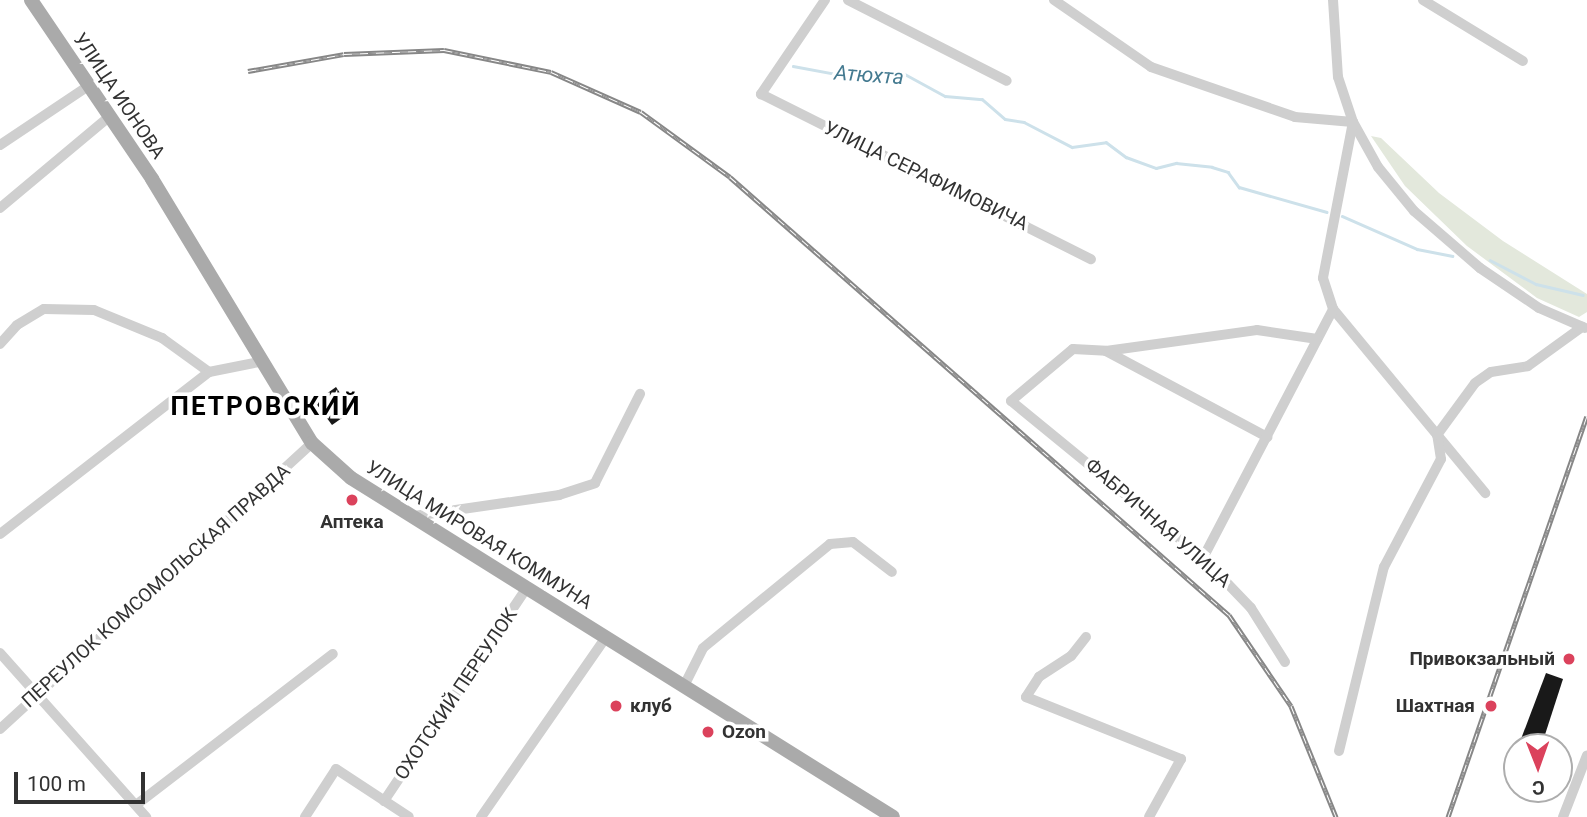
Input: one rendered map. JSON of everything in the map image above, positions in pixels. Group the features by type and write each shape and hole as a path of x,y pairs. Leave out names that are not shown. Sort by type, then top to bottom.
{"main road":[{"name":"УЛИЦА ИОНОВА","path":"31,0 152,179"},
{"name":"УЛИЦА МИРОВАЯ КОММУНА","path":"152,179 259,362 312,443 351,478 893,817"}],"street":[{"name":"УЛИЦА СЕРАФИМОВИЧА","path":"825,0 761,94 1091,259"},
{"path":"848,0 1007,81"},
{"path":"1054,0 1151,67 1295,117 1353,122"},
{"path":"1333,0 1338,77 1353,122 1378,167 1415,212 1508,288 1584,328 1528,366 1490,372 1475,383 1437,435 1441,459 1384,567 1339,751"},
{"path":"1423,0 1523,61"},
{"path":"0,145 88,86"},
{"path":"0,208 109,117"},
{"path":"1353,122 1324,278 1333,309 1485,493"},
{"path":"0,344 17,325 44,309 94,310 162,338 209,372"},
{"path":"1203,558 1333,309"},
{"path":"1106,351 1257,330 1317,340"},
{"name":"ФАБРИЧНАЯ УЛИЦА","path":"1106,351 1073,349 1012,401 1203,558 1251,608 1285,662"},
{"path":"1106,351 1267,437"},
{"path":"0,534 209,372 259,362"},
{"path":"414,516 559,495 595,483 640,394"},
{"name":"ПЕРЕУЛОК КОМСОМОЛЬСКАЯ ПРАВДА","path":"0,729 312,443"},
{"path":"684,686 703,648 830,544 853,542 892,572"},
{"name":"ОХОТСКИЙ ПЕРЕУЛОК","path":"384,801 527,587"},
{"path":"481,817 606,637"},
{"path":"1086,637 1071,656 1039,677 1026,697 1181,760 1149,817"},
{"path":"0,653 146,817"},
{"path":"136,805 333,654"},
{"path":"1563,817 1587,755"},
{"path":"305,817 336,769 409,817"}],"shaded area":[{"path":"1371,136 1381,138 1439,193 1503,241 1587,294 1587,312 1579,317 1537,298 1467,246 1405,186"}],"building":[{"path":"336,387 352,411 332,425 315,402"},
{"name":"Шахтная","path":"1546,673 1563,679 1546,733 1523,733"}],"waterway":[{"name":"Атюхта","path":"793,66 847,76 903,73 945,96 982,99 1005,119 1024,122 1072,147 1106,142 1126,157 1156,168 1176,163 1212,167 1228,172 1239,187 1327,212"},
{"name":"Атюхта","path":"1342,216 1417,249 1452,256"},
{"name":"Атюхта","path":"1490,260 1536,284 1583,295"}],"railway":[{"path":"248,71 344,54 444,50 551,72 641,112 730,177 1229,615 1291,706 1336,817"},
{"path":"1448,817 1587,416"}],"place":[{"name":"Аптека","path":"352,500"},
{"name":"Привокзальный","path":"1569,659"},
{"name":"клуб","path":"616,706"},
{"name":"Шахтная","path":"1491,706"},
{"name":"Ozon","path":"708,732"}],"district":[{"name":"ПЕТРОВСКИЙ","path":"266,407"}]}
